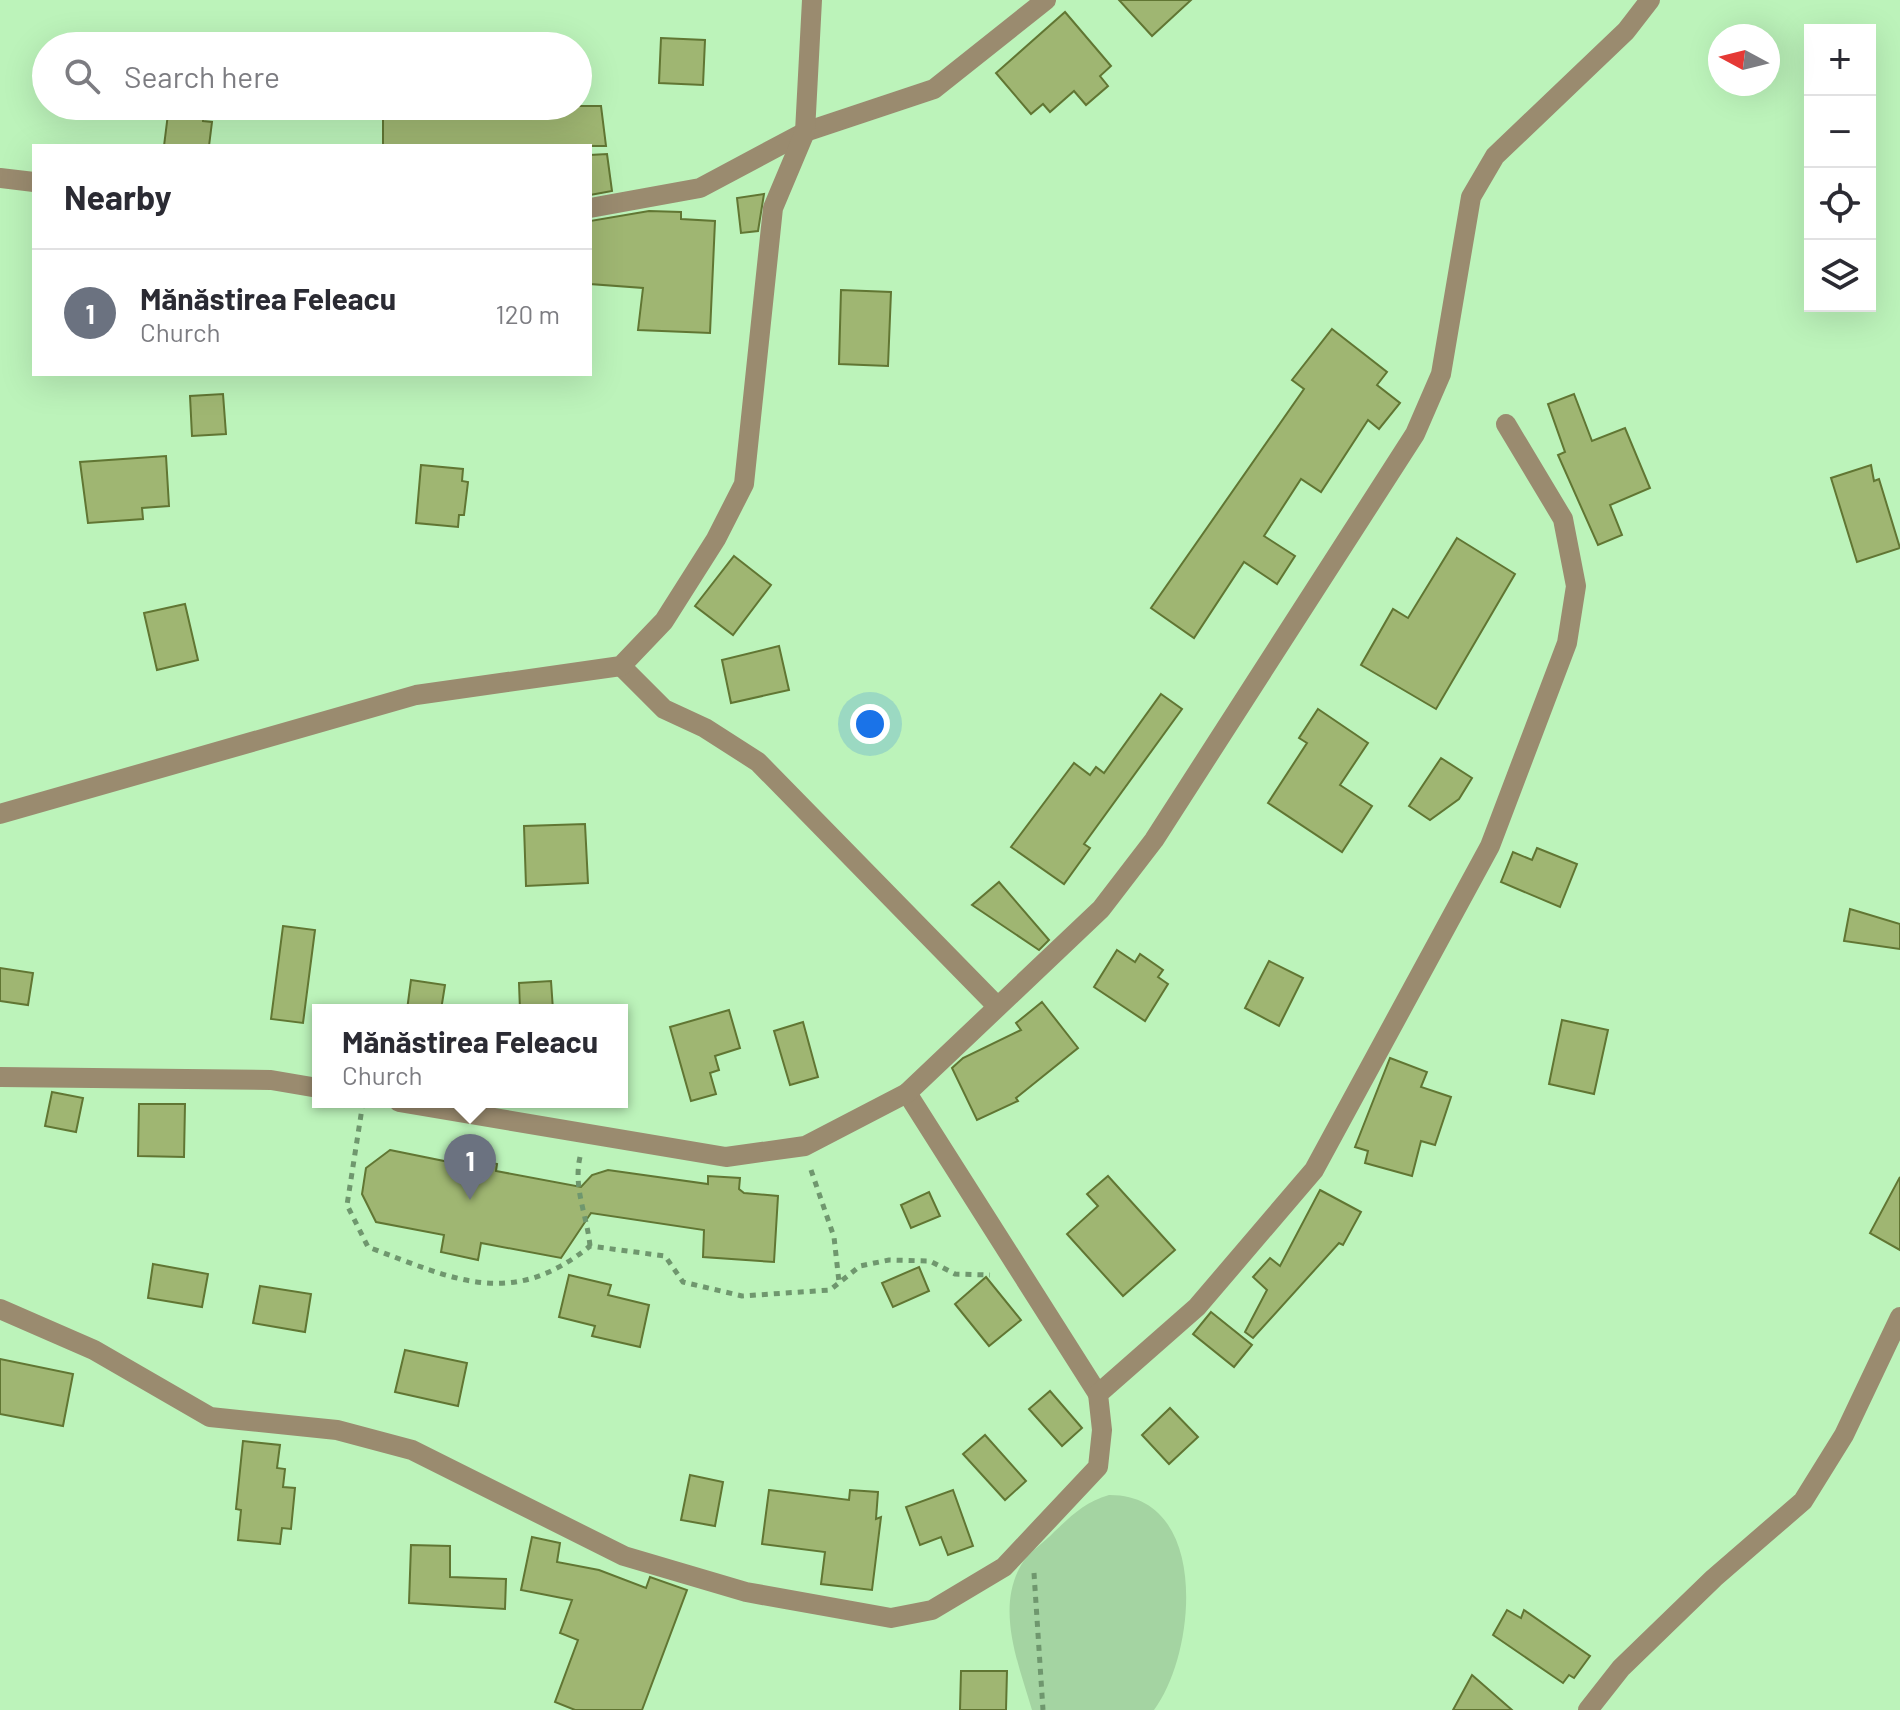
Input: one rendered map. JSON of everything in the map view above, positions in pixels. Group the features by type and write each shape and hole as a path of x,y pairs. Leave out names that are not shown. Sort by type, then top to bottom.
{"street":[{"path":"0,814 416,695 621,666 664,621 716,539 744,484 773,208 805,132 812,0"},
{"path":"592,208 700,188 805,132 934,89 1046,0"},
{"path":"435,1108 726,1157 805,1146 907,1093 1101,909 1154,840 1415,434 1441,374 1471,197 1495,156 1626,31 1650,0"},
{"path":"0,178 32,182"},
{"path":"1098,1394 1197,1307 1314,1170 1490,846 1567,643 1576,586 1563,519 1506,424"},
{"path":"621,666 664,709 705,728 758,762 997,1006"},
{"path":"0,1077 271,1080 312,1087"},
{"path":"0,1309 94,1350 210,1417 337,1430 412,1450 624,1556 746,1592 891,1618 932,1610 1004,1567 1098,1467 1102,1430 1098,1394 907,1093"},
{"path":"1588,1710 1621,1668 1714,1578 1803,1501 1844,1435 1900,1317"}],"path":[{"path":"362,1108 347,1205 368,1247 425,1268 502,1286 541,1279 590,1246 665,1256 683,1282 742,1296 830,1290 860,1266 889,1260 930,1261 955,1274 987,1273 999,1284 1021,1271"},
{"path":"805,1146 834,1237 839,1282"},
{"path":"577,1171 590,1246"},
{"path":"1028,1541 1035,1576 1043,1710"}],"green space":[{"path":"1109,1495 1142,1502 1165,1520 1179,1548 1186,1581 1185,1617 1169,1684 1154,1710 1032,1710 1012,1636 1010,1598 1015,1579 1026,1558 1067,1520 1086,1505"}],"building":[{"path":"1119,0 1191,0 1152,36"},
{"path":"1065,12 1111,66 1100,76 1108,86 1086,105 1074,91 1050,112 1043,104 1031,114 996,73"},
{"path":"661,38 705,40 703,85 659,83"},
{"path":"592,106 601,106 606,146 592,144 383,144 383,120 592,120"},
{"path":"167,120 212,122 209,144 164,144"},
{"path":"607,154 612,191 592,195 592,155"},
{"path":"764,194 758,231 741,233 737,198"},
{"path":"649,211 681,212 681,219 715,221 710,333 638,330 643,288 592,284 592,221"},
{"path":"841,290 891,292 888,366 839,364"},
{"path":"1332,329 1387,372 1377,385 1400,403 1379,429 1368,420 1321,492 1301,479 1264,536 1295,556 1277,584 1244,562 1194,638 1151,608 1304,389 1292,380"},
{"path":"223,394 226,434 192,436 190,396"},
{"path":"1574,394 1592,441 1625,428 1650,488 1610,505 1622,535 1598,545 1558,455 1565,452 1548,404"},
{"path":"166,456 169,506 142,508 143,519 88,523 80,462"},
{"path":"421,465 463,469 462,481 468,482 464,515 459,515 458,527 416,523"},
{"path":"1871,465 1874,481 1879,479 1900,548 1857,562 1831,478"},
{"path":"1457,538 1515,574 1436,709 1361,665 1393,609 1408,618"},
{"path":"734,556 771,585 733,635 695,606"},
{"path":"185,604 198,660 157,670 144,613"},
{"path":"779,646 789,690 731,703 722,660"},
{"path":"1161,694 1182,709 1084,844 1090,848 1064,884 1011,847 1074,763 1090,775 1096,767 1104,773"},
{"path":"1318,709 1368,743 1340,785 1372,806 1342,852 1268,803 1307,743 1299,738"},
{"path":"1441,758 1472,778 1459,799 1430,820 1409,806"},
{"path":"585,824 588,883 526,886 524,826"},
{"path":"1537,848 1577,864 1560,907 1501,882 1513,852 1532,860"},
{"path":"999,882 1049,940 1039,950 972,905"},
{"path":"1850,909 1900,924 1900,949 1844,941"},
{"path":"283,926 315,930 303,1023 271,1019"},
{"path":"1117,950 1135,962 1140,954 1163,970 1158,977 1168,984 1145,1021 1094,987"},
{"path":"1269,961 1303,978 1279,1026 1245,1008"},
{"path":"0,968 33,973 28,1005 0,1001"},
{"path":"411,980 445,985 442,1004 408,1004"},
{"path":"551,981 553,1004 520,1004 519,983"},
{"path":"1042,1002 1078,1048 1016,1098 1018,1101 977,1120 952,1068 963,1058 1021,1030 1016,1023"},
{"path":"729,1010 740,1048 715,1056 719,1070 710,1073 716,1094 691,1101 670,1027"},
{"path":"1562,1020 1608,1030 1594,1094 1549,1084"},
{"path":"803,1022 818,1077 790,1085 774,1031"},
{"path":"1390,1058 1427,1072 1421,1087 1451,1097 1435,1145 1421,1141 1412,1176 1365,1163 1368,1151 1355,1147"},
{"path":"52,1092 83,1098 76,1132 45,1126"},
{"path":"139,1104 185,1104 184,1157 138,1156"},
{"path":"390,1150 459,1164 461,1156 497,1164 496,1171 581,1187 592,1175 608,1170 708,1184 708,1176 740,1178 739,1189 744,1193 778,1196 774,1262 703,1257 704,1230 591,1213 561,1258 481,1243 478,1260 441,1252 444,1235 376,1222 362,1194 366,1168"},
{"path":"1108,1176 1175,1250 1123,1296 1067,1234 1098,1206 1087,1194"},
{"path":"1900,1177 1900,1250 1870,1233"},
{"path":"1320,1190 1361,1212 1343,1245 1339,1243 1253,1338 1245,1332 1267,1290 1253,1277 1270,1258 1280,1266"},
{"path":"929,1192 940,1216 911,1228 901,1205"},
{"path":"153,1264 208,1274 202,1307 148,1298"},
{"path":"919,1267 929,1291 893,1307 882,1283"},
{"path":"569,1275 611,1285 608,1295 649,1305 640,1347 592,1336 595,1326 559,1317"},
{"path":"986,1277 1021,1320 989,1346 955,1304"},
{"path":"260,1286 311,1294 305,1332 253,1323"},
{"path":"1211,1312 1252,1345 1234,1367 1193,1334"},
{"path":"405,1350 467,1363 458,1406 395,1392"},
{"path":"0,1359 73,1374 63,1426 0,1414"},
{"path":"1050,1391 1082,1428 1062,1446 1029,1409"},
{"path":"1170,1408 1198,1437 1169,1464 1142,1435"},
{"path":"985,1435 1026,1481 1005,1500 963,1454"},
{"path":"243,1441 280,1445 277,1468 285,1469 283,1487 295,1488 291,1529 282,1528 280,1544 238,1540 241,1510 236,1509"},
{"path":"690,1475 723,1482 715,1526 681,1520"},
{"path":"769,1490 849,1500 850,1490 878,1492 876,1519 881,1517 872,1590 821,1584 825,1552 762,1544"},
{"path":"953,1490 973,1546 948,1555 941,1537 920,1545 906,1507"},
{"path":"532,1537 560,1543 557,1562 599,1570 646,1588 650,1577 687,1590 642,1710 575,1710 555,1702 578,1640 560,1633 572,1600 521,1590"},
{"path":"411,1545 450,1546 450,1577 506,1579 505,1609 409,1603"},
{"path":"1507,1610 1521,1618 1524,1610 1590,1656 1574,1678 1569,1675 1563,1683 1493,1635"},
{"path":"961,1671 1007,1671 1006,1710 960,1710"},
{"path":"1472,1675 1512,1710 1453,1710"}],"place":[{"name":"Mănăstirea Feleacu","path":"470,1200"}]}
